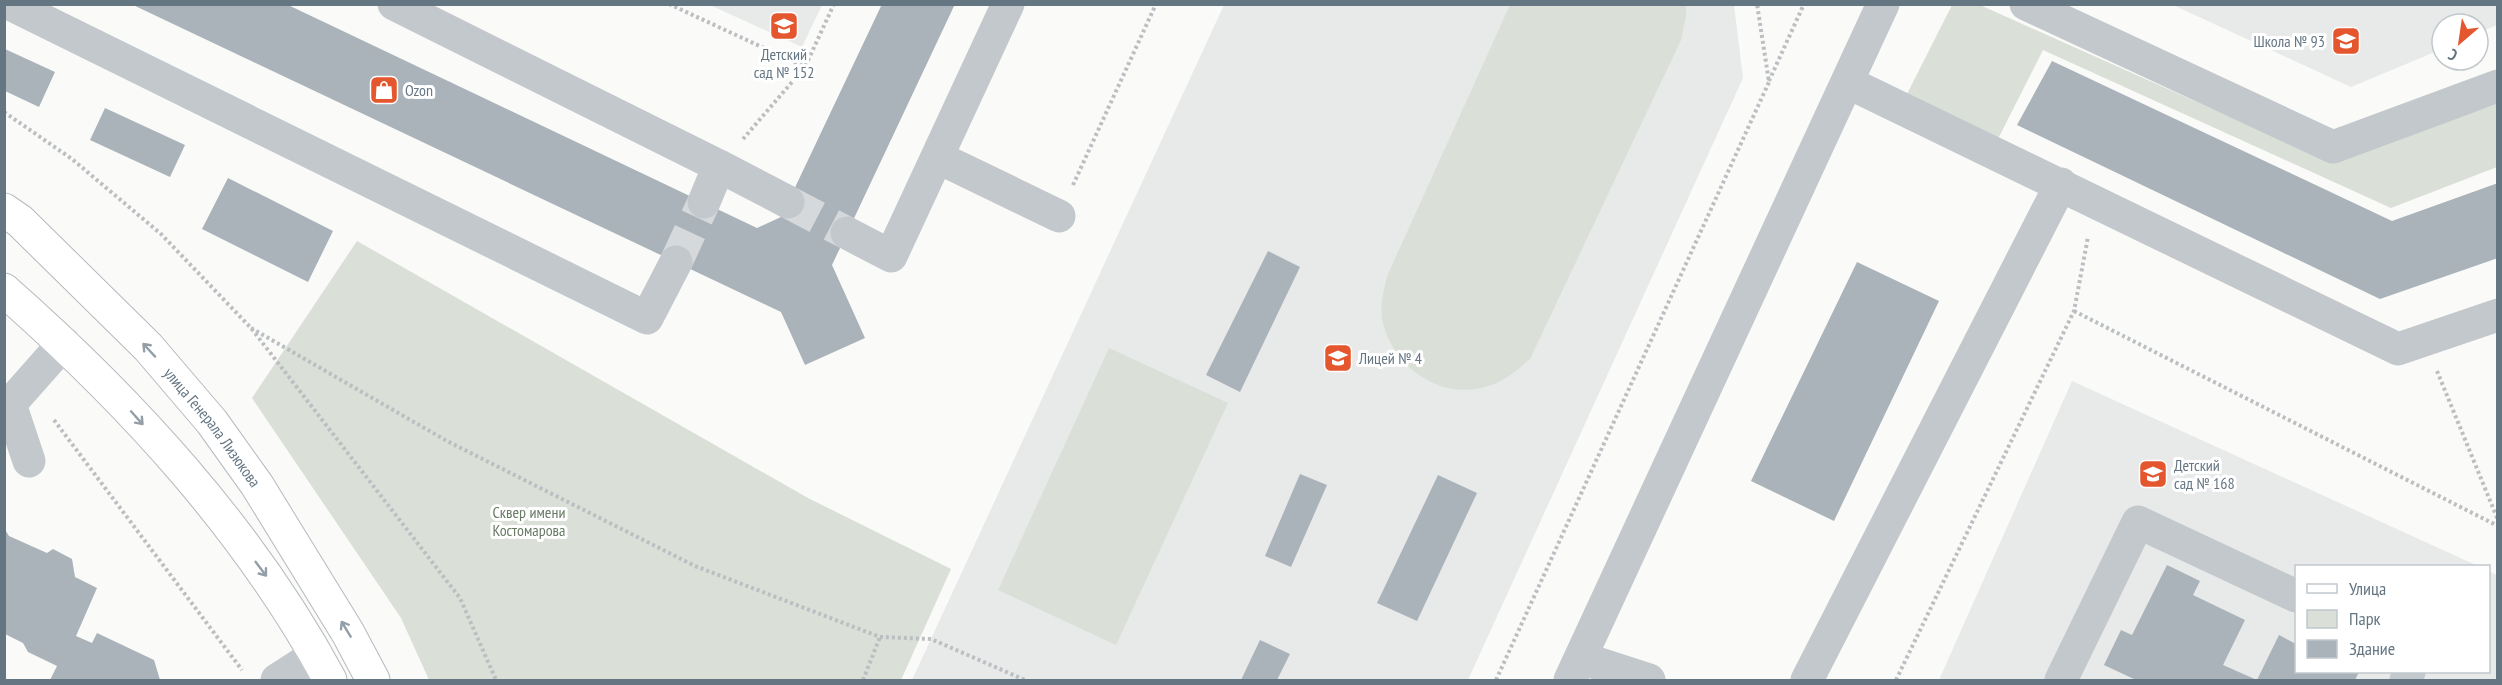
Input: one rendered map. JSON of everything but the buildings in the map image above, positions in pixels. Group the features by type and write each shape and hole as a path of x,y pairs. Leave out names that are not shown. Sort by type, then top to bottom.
{"main road":[{"name":"улица Генерала Лизюкова","path":"4,210 20,221 148,347 212,422 263,495 348,633 374,681"},
{"path":"4,290 64,343 203,491 273,585 323,668"}],"street":[{"path":"10,4 647,318 676,262"},
{"path":"394,4 788,202"},
{"path":"847,233 891,256 1008,4"},
{"path":"1649,681 1576,669 1882,4"},
{"path":"2026,4 2333,147 2498,86"},
{"path":"1847,82 2095,200 2398,349 2498,315"},
{"path":"937,157 1059,216"},
{"path":"704,202 719,166"},
{"path":"1807,681 2061,184"},
{"path":"29,462 14,397 64,343"},
{"path":"2061,681 2138,522 2295,596"},
{"path":"277,681 323,668"}],"path":[{"path":"669,4 805,67"},
{"path":"719,166 805,67 834,4"},
{"path":"1059,216 1156,4"},
{"path":"1757,4 1769,82"},
{"path":"1496,681 1804,4"},
{"path":"4,112 72,159 161,234 251,328 460,598 496,681"},
{"path":"1896,681 2074,310 2095,200"},
{"path":"2074,310 2498,526"},
{"path":"251,328 447,441 695,566 880,637 931,639 1025,681"},
{"path":"2425,340 2498,519"},
{"path":"14,397 243,671"},
{"path":"862,681 880,637"}],"shaded area":[{"name":"Детский сад № 152","path":"710,5 822,5 802,47"},
{"name":"Лицей № 4","path":"1224,5 1734,5 1743,78 1468,680 912,680"},
{"name":"Школа № 93","path":"2173,5 2497,5 2497,25 2490,28 2490,12 2430,12 2430,54 2351,87"},
{"name":"Детский сад № 168","path":"2072,381 2476,565 2295,565 2295,673 2490,673 2490,572 2497,575 2497,680 1939,680"}],"green space":[{"path":"1510,5 1686,5 1686,16 1681,40 1530,359 1494,384 1470,390 1453,389 1421,376 1396,352 1387,336 1382,319 1383,296 1388,274"},
{"path":"1952,5 1980,5 2331,162 2497,104 2497,167 2391,208 2043,50 1998,139 1907,94"},
{"name":"Сквер имени Костомарова","path":"357,241 808,498 951,569 901,680 429,680 401,618 252,398"},
{"path":"1109,348 1228,403 1116,645 998,590"}],"tunnel":[{"path":"676,262 704,202"},
{"path":"788,202 847,233"}],"place":[{"name":"Детский сад № 152","path":"784,26"},
{"name":"Школа № 93","path":"2346,41"},
{"name":"Ozon","path":"384,90"},
{"name":"Лицей № 4","path":"1338,358"},
{"name":"Детский сад № 168","path":"2153,474"}]}
